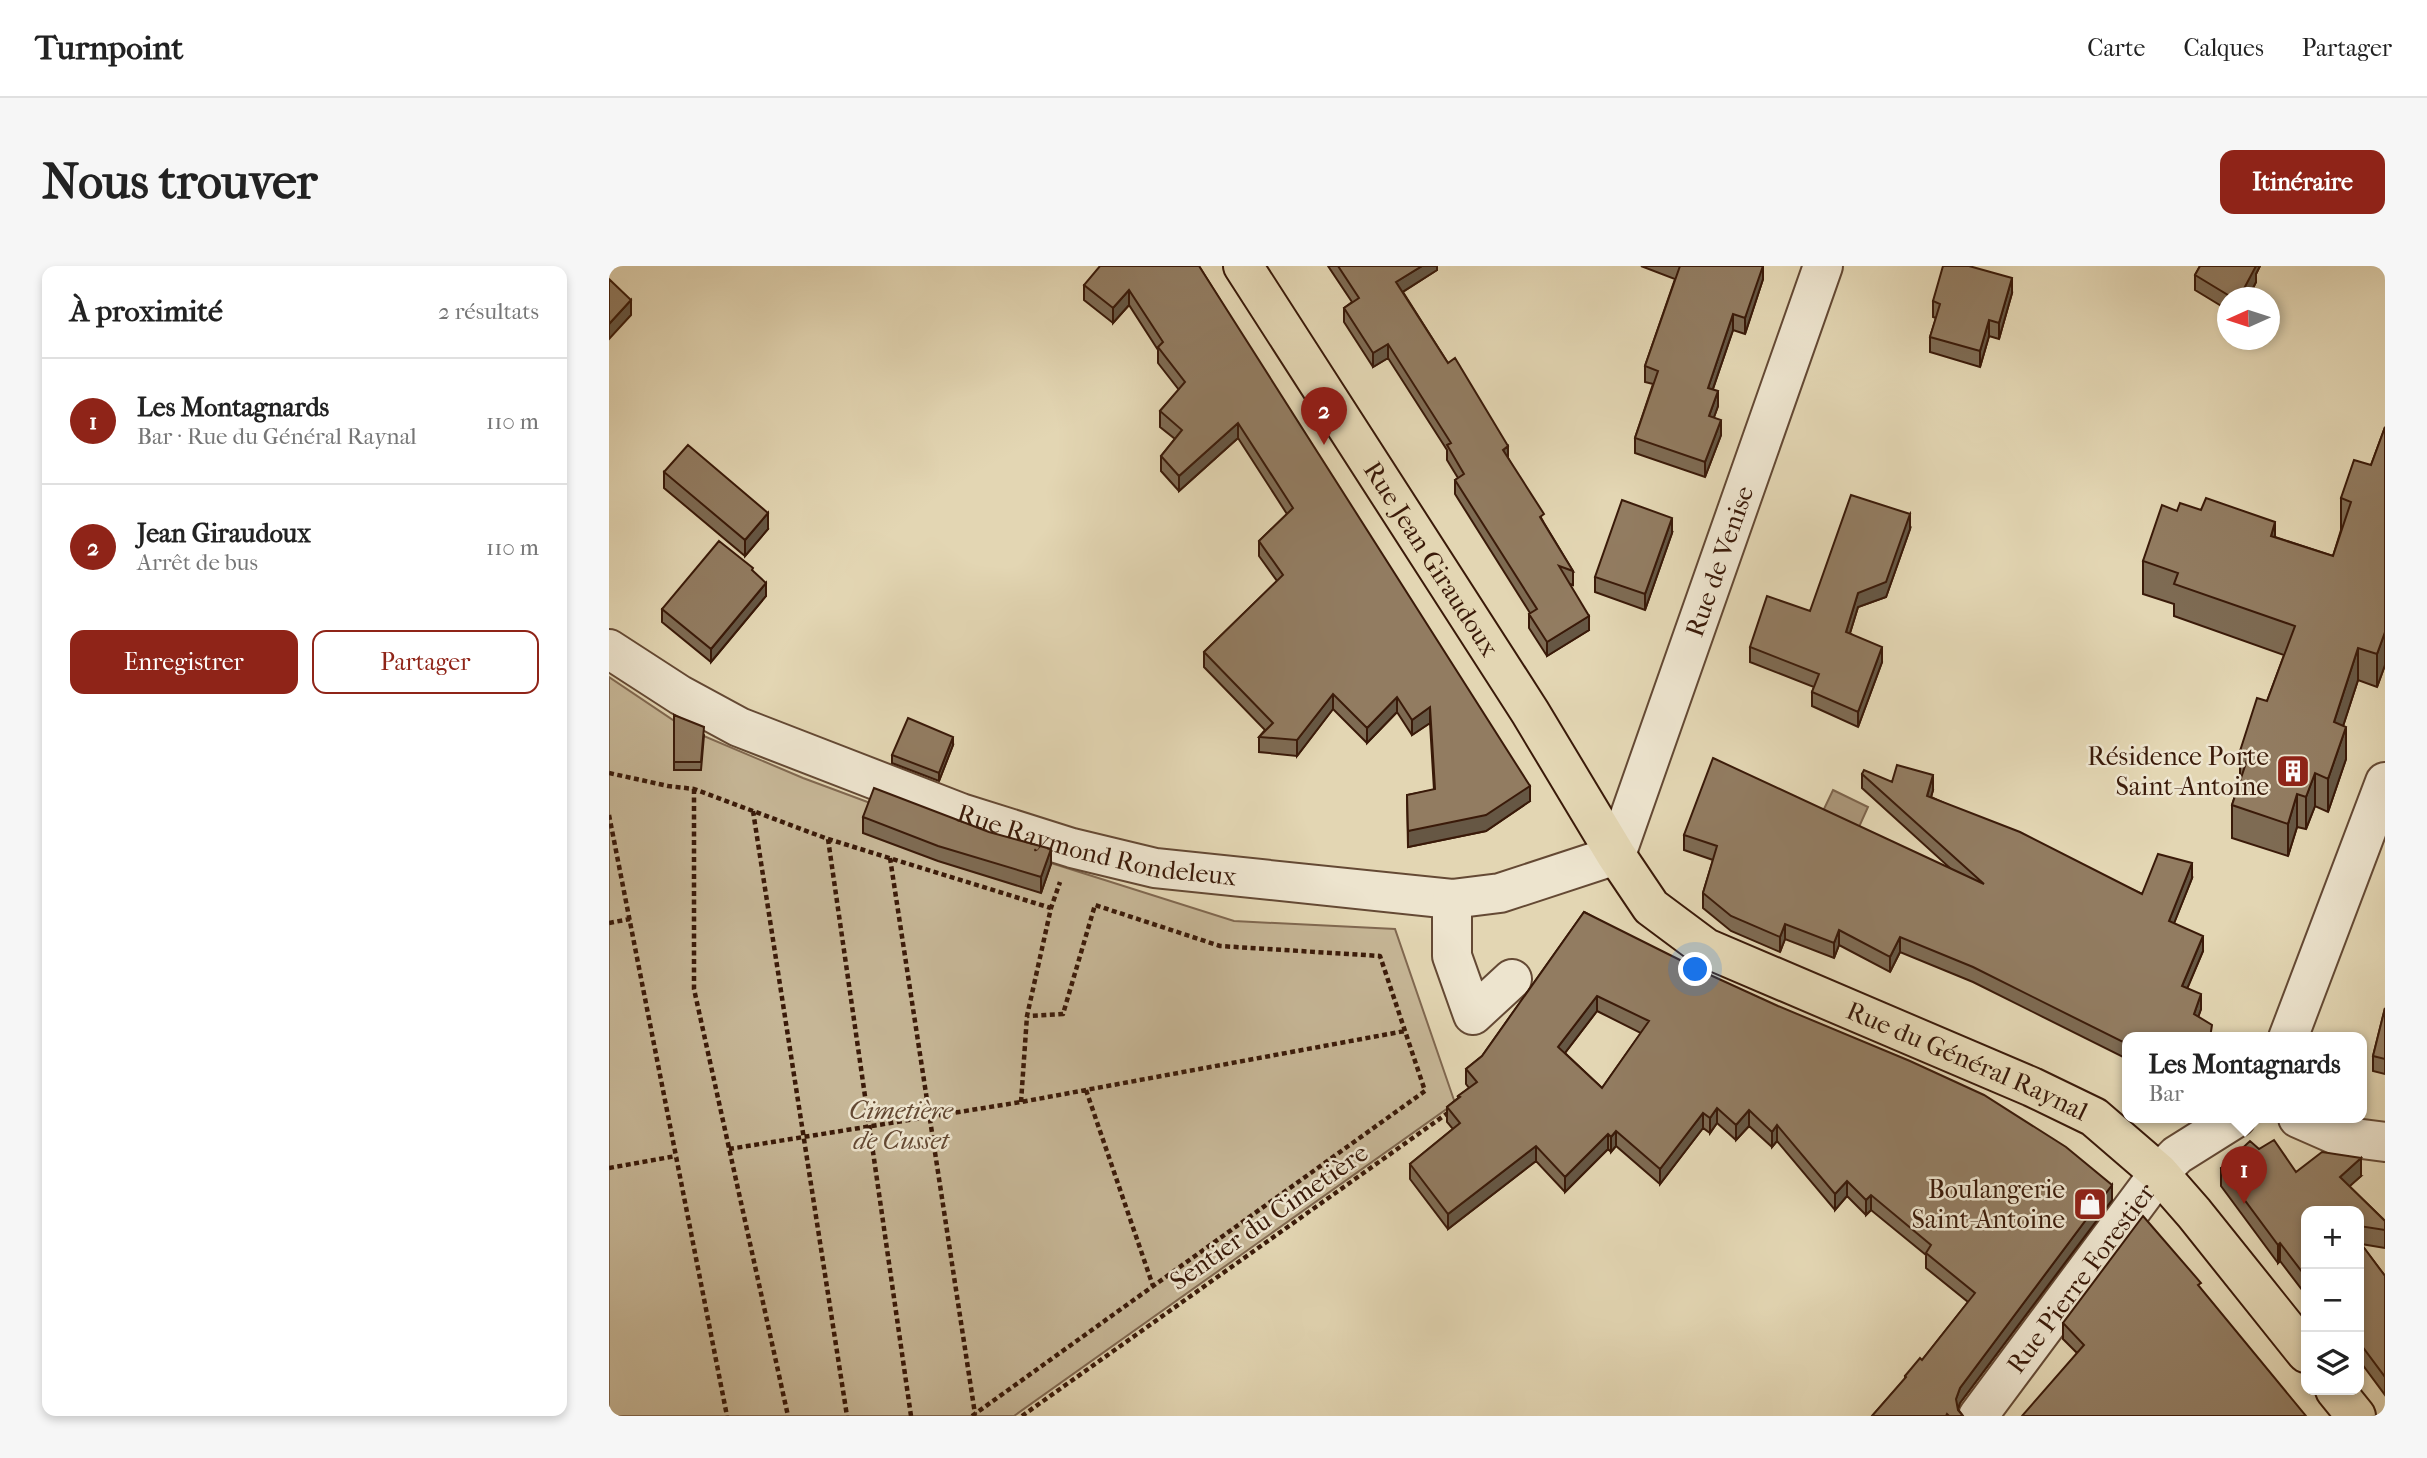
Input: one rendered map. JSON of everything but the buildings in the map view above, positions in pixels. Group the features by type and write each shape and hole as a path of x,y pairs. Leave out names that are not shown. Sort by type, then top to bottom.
{"main road":[{"name":"Rue Jean Giraudoux","path":"1243,266 1529,712 1616,855"},
{"name":"Rue du Général Raynal","path":"1616,855 1651,907 1706,948 2032,1087 2111,1116 2194,1213 2301,1347"},
{"path":"2339,1395 2356,1416"}],"street":[{"name":"Rue de Venise","path":"1616,855 1823,266"},
{"name":"Rue Raymond Rondeleux","path":"609,649 680,695 739,726 961,813 1072,848 1155,868 1452,899 1500,893 1616,855"},
{"path":"2290,1032 2385,782"},
{"path":"1452,899 1452,956 1473,1015 1512,979"},
{"name":"Rue Pierre Forestier","path":"1978,1416 2159,1173 2177,1155 2228,1123"},
{"path":"2309,1123 2339,1136 2385,1142"}],"path":[{"path":"609,772 668,786 694,789 828,839 1051,908"},
{"path":"694,789 694,989 788,1416"},
{"path":"753,811 847,1416"},
{"path":"609,815 727,1416"},
{"path":"828,839 911,1416"},
{"path":"1021,1102 1027,1016 1051,908 1072,848"},
{"path":"890,858 973,1415 1425,1091 1380,956 1220,946 1095,905 1063,1014 1027,1016"},
{"path":"609,923 630,919"},
{"path":"729,1149 1021,1102 1405,1031"},
{"path":"1086,1090 1153,1286"},
{"name":"Sentier du Cimetière","path":"1021,1416 1462,1103"},
{"path":"609,1168 676,1156"}],"green space":[{"name":"Cimetière de Cusset","path":"609,677 685,728 803,778 986,846 1051,863 1234,921 1395,929 1455,1103 1014,1416 609,1416"}],"shaded area":[{"path":"1833,790 1868,807 1859,827 1823,811"}],"place":[{"name":"Jean Giraudoux","path":"1324,445"},
{"name":"Résidence Porte Saint-Antoine","path":"2293,771"},
{"name":"Boulangerie Saint-Antoine","path":"2090,1204"},
{"name":"Les Montagnards","path":"2244,1204"}]}
